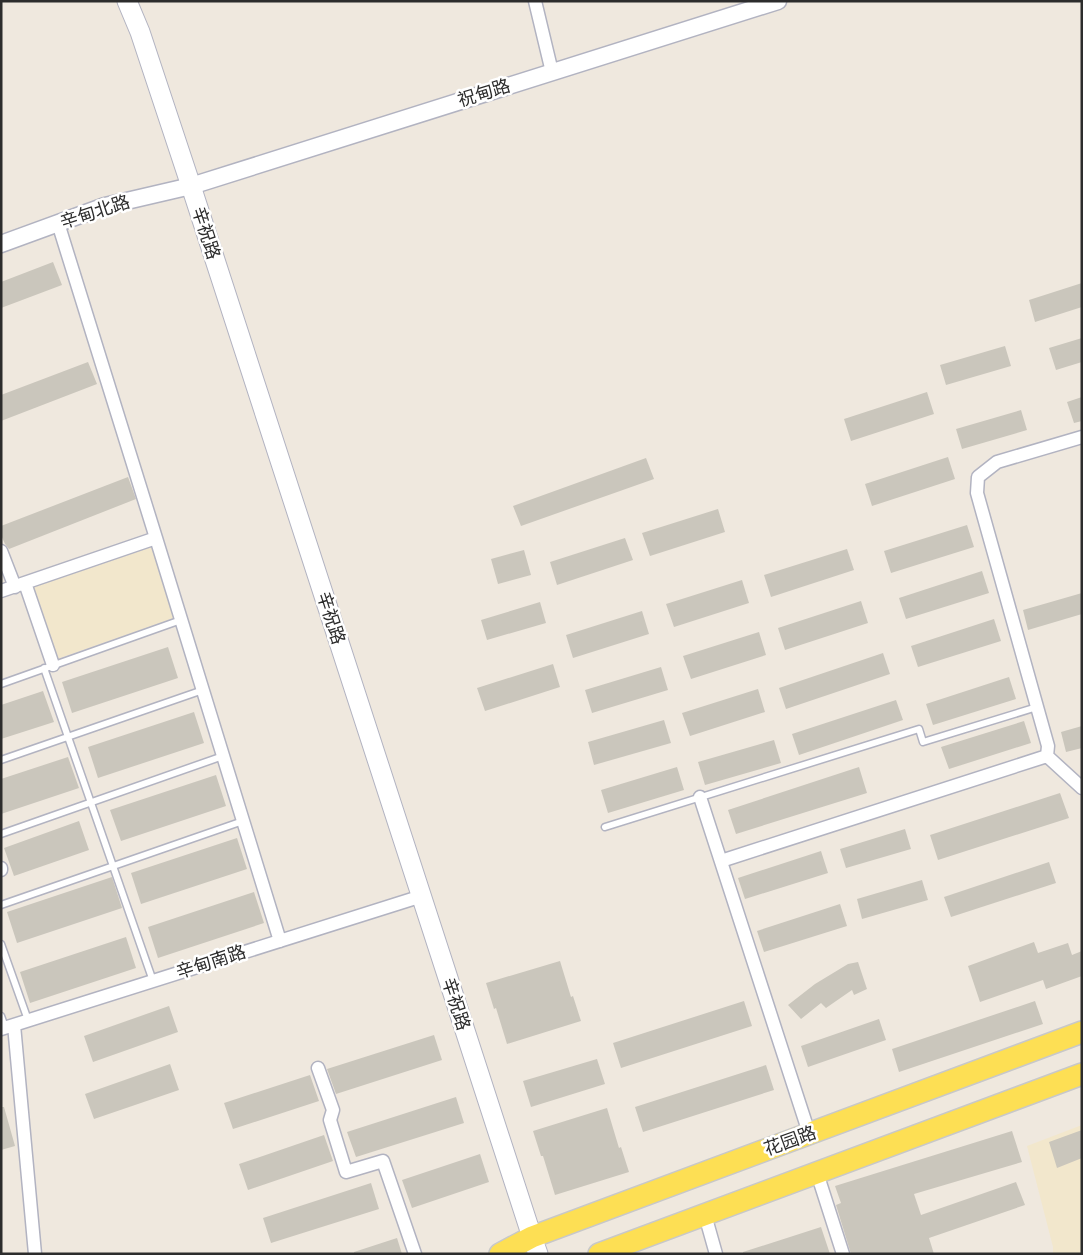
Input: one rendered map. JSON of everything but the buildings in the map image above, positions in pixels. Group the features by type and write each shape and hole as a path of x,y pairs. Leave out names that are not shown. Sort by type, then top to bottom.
{"main road":[{"name":"辛祝路","path":"127,1 140,32 535,1245"},
{"name":"花园路","path":"500,1254 535,1245 809,1134 1082,1032"},
{"path":"599,1254 1082,1074"}],"street":[{"path":"535,1 552,72"},
{"name":"祝甸路","path":"190,186 552,72 739,7 778,1"},
{"name":"辛甸北路","path":"1,244 105,206 190,186"},
{"path":"58,223 280,940"},
{"path":"1046,756 1048,746 977,493 978,477 997,462 1082,437"},
{"path":"1,591 156,538"},
{"path":"1,551 20,585 48,667"},
{"path":"1046,756 1082,788"},
{"path":"721,861 1046,756"},
{"path":"700,797 809,1134"},
{"name":"辛甸南路","path":"5,1024 28,1020 422,896"},
{"path":"5,1024 35,1254"},
{"path":"318,1068 333,1110 330,1120 346,1172 383,1161 415,1254"},
{"path":"817,1173 843,1254"},
{"path":"705,1215 716,1254"}],"lane":[{"path":"1,684 181,620"},
{"path":"48,667 68,737 153,981"},
{"path":"1,760 203,690"},
{"path":"605,827 919,729 923,742 1037,706"},
{"path":"1,834 223,756"},
{"path":"1,905 243,821"},
{"path":"1,944 28,1020"}],"shaded area":[{"path":"152,547 174,618 57,659 32,586"},
{"path":"1082,1125 1082,1254 1053,1254 1053,1247 1027,1146"}]}
